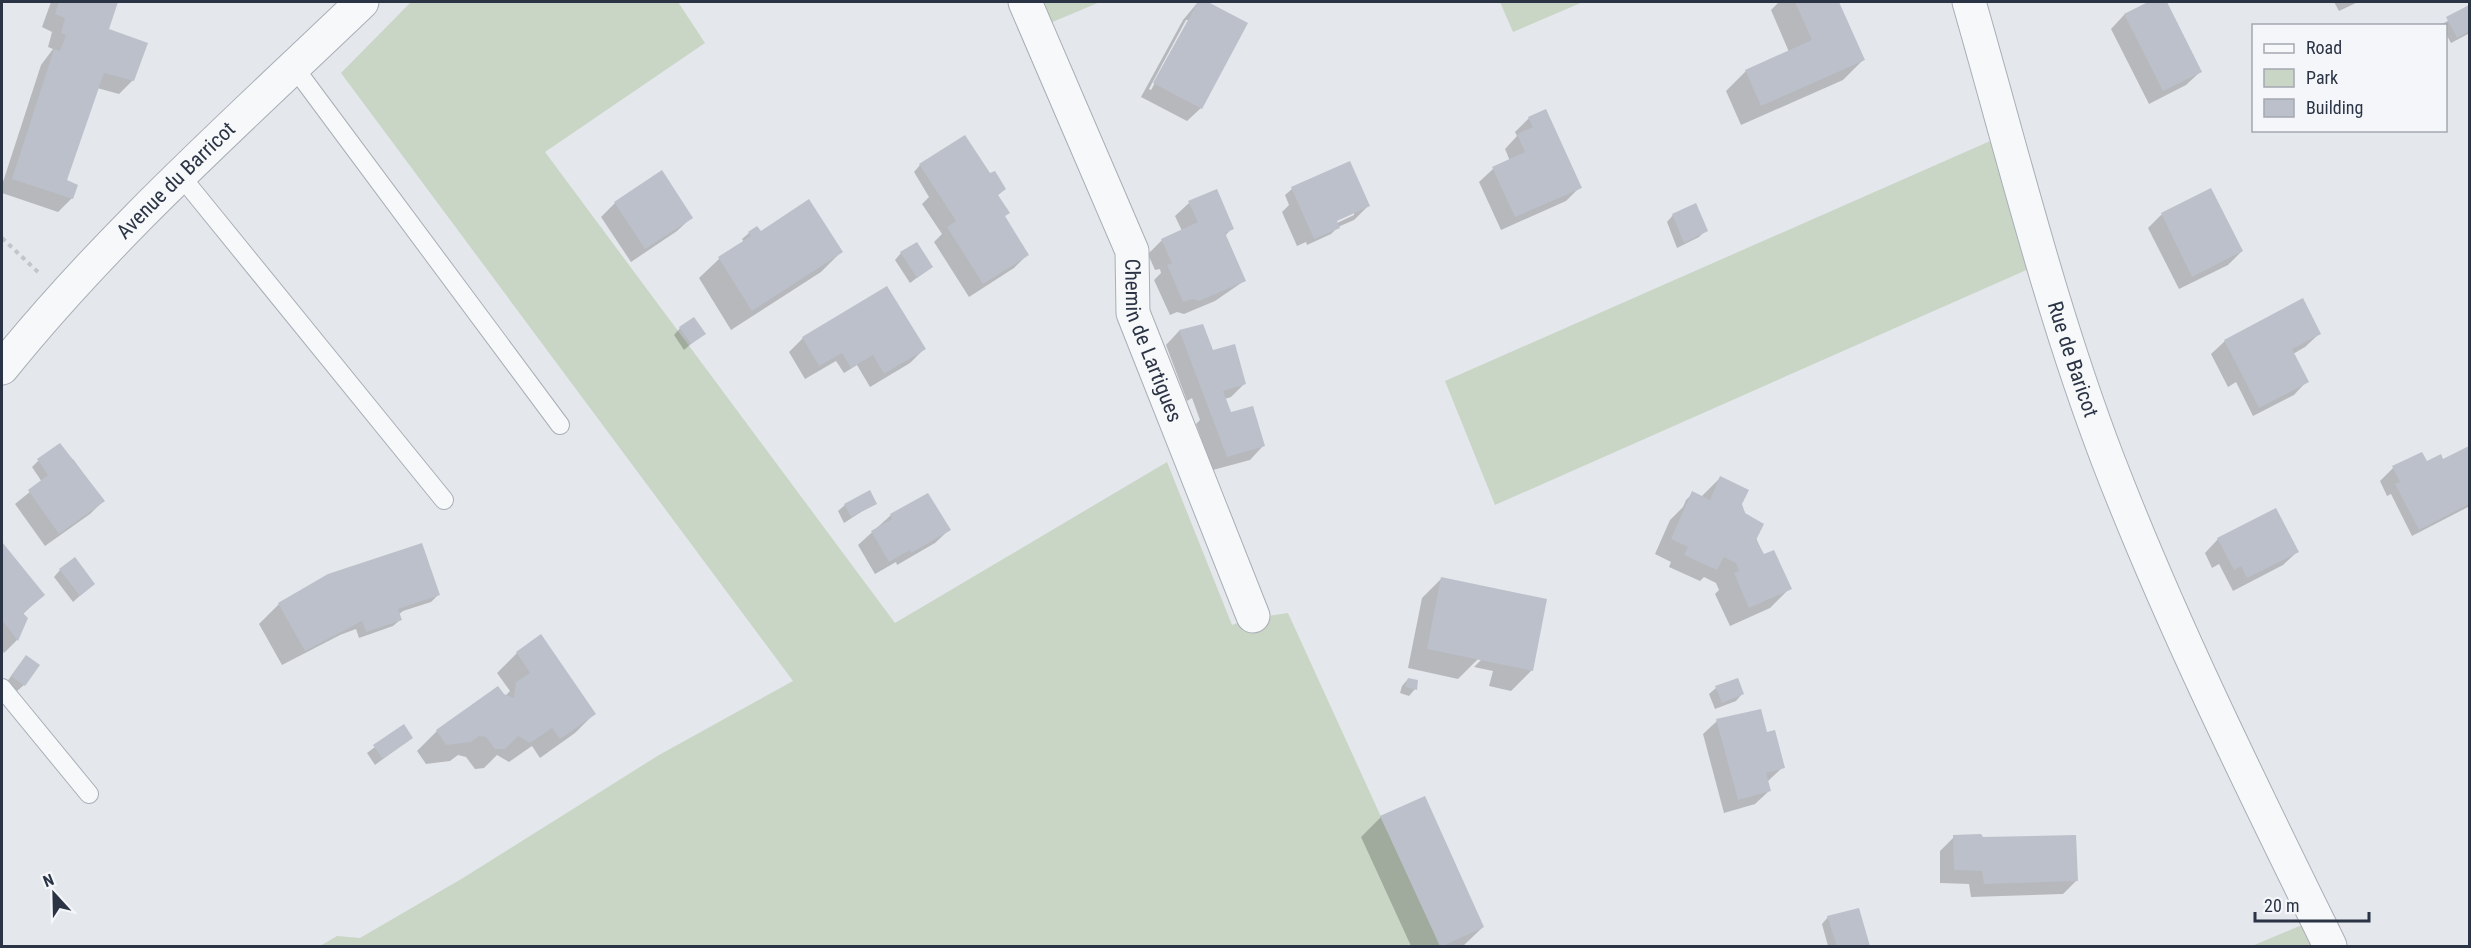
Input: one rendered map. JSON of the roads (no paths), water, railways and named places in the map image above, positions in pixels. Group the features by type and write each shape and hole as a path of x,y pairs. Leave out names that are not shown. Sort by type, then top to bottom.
{"street":[{"name":"Avenue du Barricot","path":"2,368 64,293 180,175 362,2"},
{"name":"Chemin de Lartigues","path":"1025,2 1132,251 1133,313 1253,616"},
{"name":"Rue de Baricot","path":"1969,2 2046,279 2083,389 2146,551 2214,705 2330,946"}],"lane":[{"path":"294,67 560,425"},
{"path":"180,175 444,500"},
{"path":"2,688 89,794"}]}
